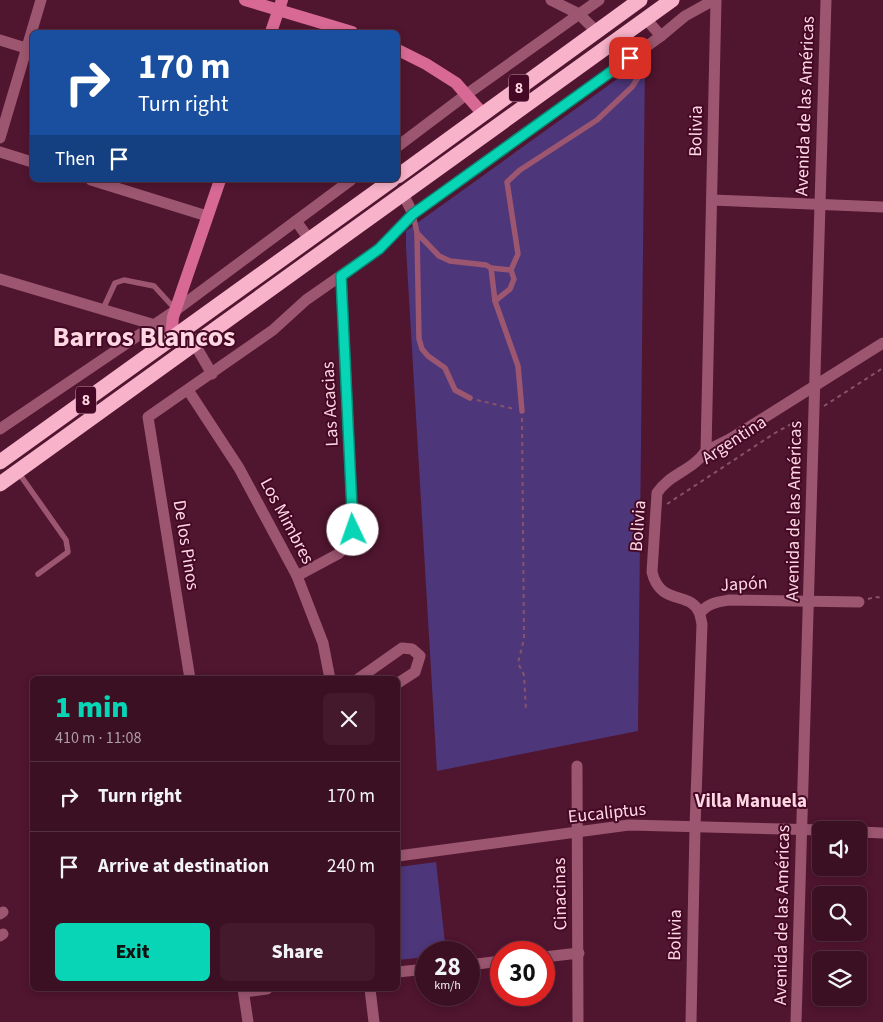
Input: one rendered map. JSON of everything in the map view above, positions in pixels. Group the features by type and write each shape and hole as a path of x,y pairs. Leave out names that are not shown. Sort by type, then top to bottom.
{"highway":[{"name":"8","path":"400,175 640,0"},
{"name":"8","path":"0,484 672,0"},
{"name":"8","path":"0,462 172,334 389,182"}],"street":[{"path":"34,30 41,0"},
{"path":"244,0 280,5 347,30"},
{"path":"551,0 579,14 597,32"},
{"path":"400,144 599,0"},
{"path":"188,390 273,330 306,300 379,249 413,214 661,36 685,16 715,0"},
{"name":"Bolivia","path":"691,1022 702,624 700,613 696,607 670,596 662,590 654,581 652,572 657,493 663,484 700,461 706,451 715,0"},
{"name":"Avenida de las Américas","path":"796,1022 826,0"},
{"path":"272,30 280,5"},
{"path":"646,19 661,36"},
{"path":"0,40 29,49 0,138"},
{"path":"400,51 456,83 483,114"},
{"path":"0,152 30,161"},
{"path":"97,182 207,216"},
{"path":"180,354 172,334 176,310 219,182"},
{"path":"1,427 176,310 349,182"},
{"path":"403,194 413,214"},
{"path":"712,200 883,207"},
{"path":"296,221 309,239"},
{"path":"234,266 246,284"},
{"name":"Las Acacias","path":"297,576 338,554 348,544 353,530 341,276"},
{"path":"0,279 154,324 172,334"},
{"name":"Argentina","path":"706,451 730,440 883,343"},
{"path":"194,344 212,374"},
{"name":"De los Pinos","path":"188,390 148,417 190,676"},
{"name":"Los Mimbres","path":"188,390 238,468 297,576 323,643 329,676"},
{"name":"Japón","path":"700,613 705,607 716,602 809,600 859,602"},
{"path":"362,676 402,648 412,649 420,656 415,672 400,682"},
{"name":"Cinacinas","path":"577,766 578,1022"},
{"name":"Eucaliptus","path":"400,856 629,825 812,830"},
{"path":"867,832 883,832"},
{"path":"555,956 578,953"},
{"path":"400,972 415,970"},
{"path":"243,991 248,1022"},
{"path":"370,991 374,1022"}],"lane":[{"path":"495,301 510,289 514,279 511,270 518,254 507,182 520,170 597,120 632,87 644,68 645,47"},
{"path":"413,214 417,233 419,339 422,349 428,356 445,368 455,390 470,398"},
{"path":"417,233 439,256 450,261 511,270"},
{"path":"490,268 495,301 518,366 522,411"},
{"path":"103,309 115,283 124,280 154,286 176,310"},
{"path":"18,472 66,540 68,546 68,552 38,574"}],"path":[{"name":"Argentina","path":"656,510 883,368"},
{"path":"470,398 522,411 524,639 518,663 524,675 526,711"},
{"path":"859,602 875,597 883,598"}],"shaded area":[{"path":"645,59 638,731 437,771 406,231"},
{"path":"436,862 445,941 415,941 415,958 400,960 400,867"}],"district":[{"name":"Barros Blancos","path":"144,337"},
{"name":"Villa Manuela","path":"751,801"}],"route":[{"path":"353,530 341,276 379,249 413,214 630,58"}]}
